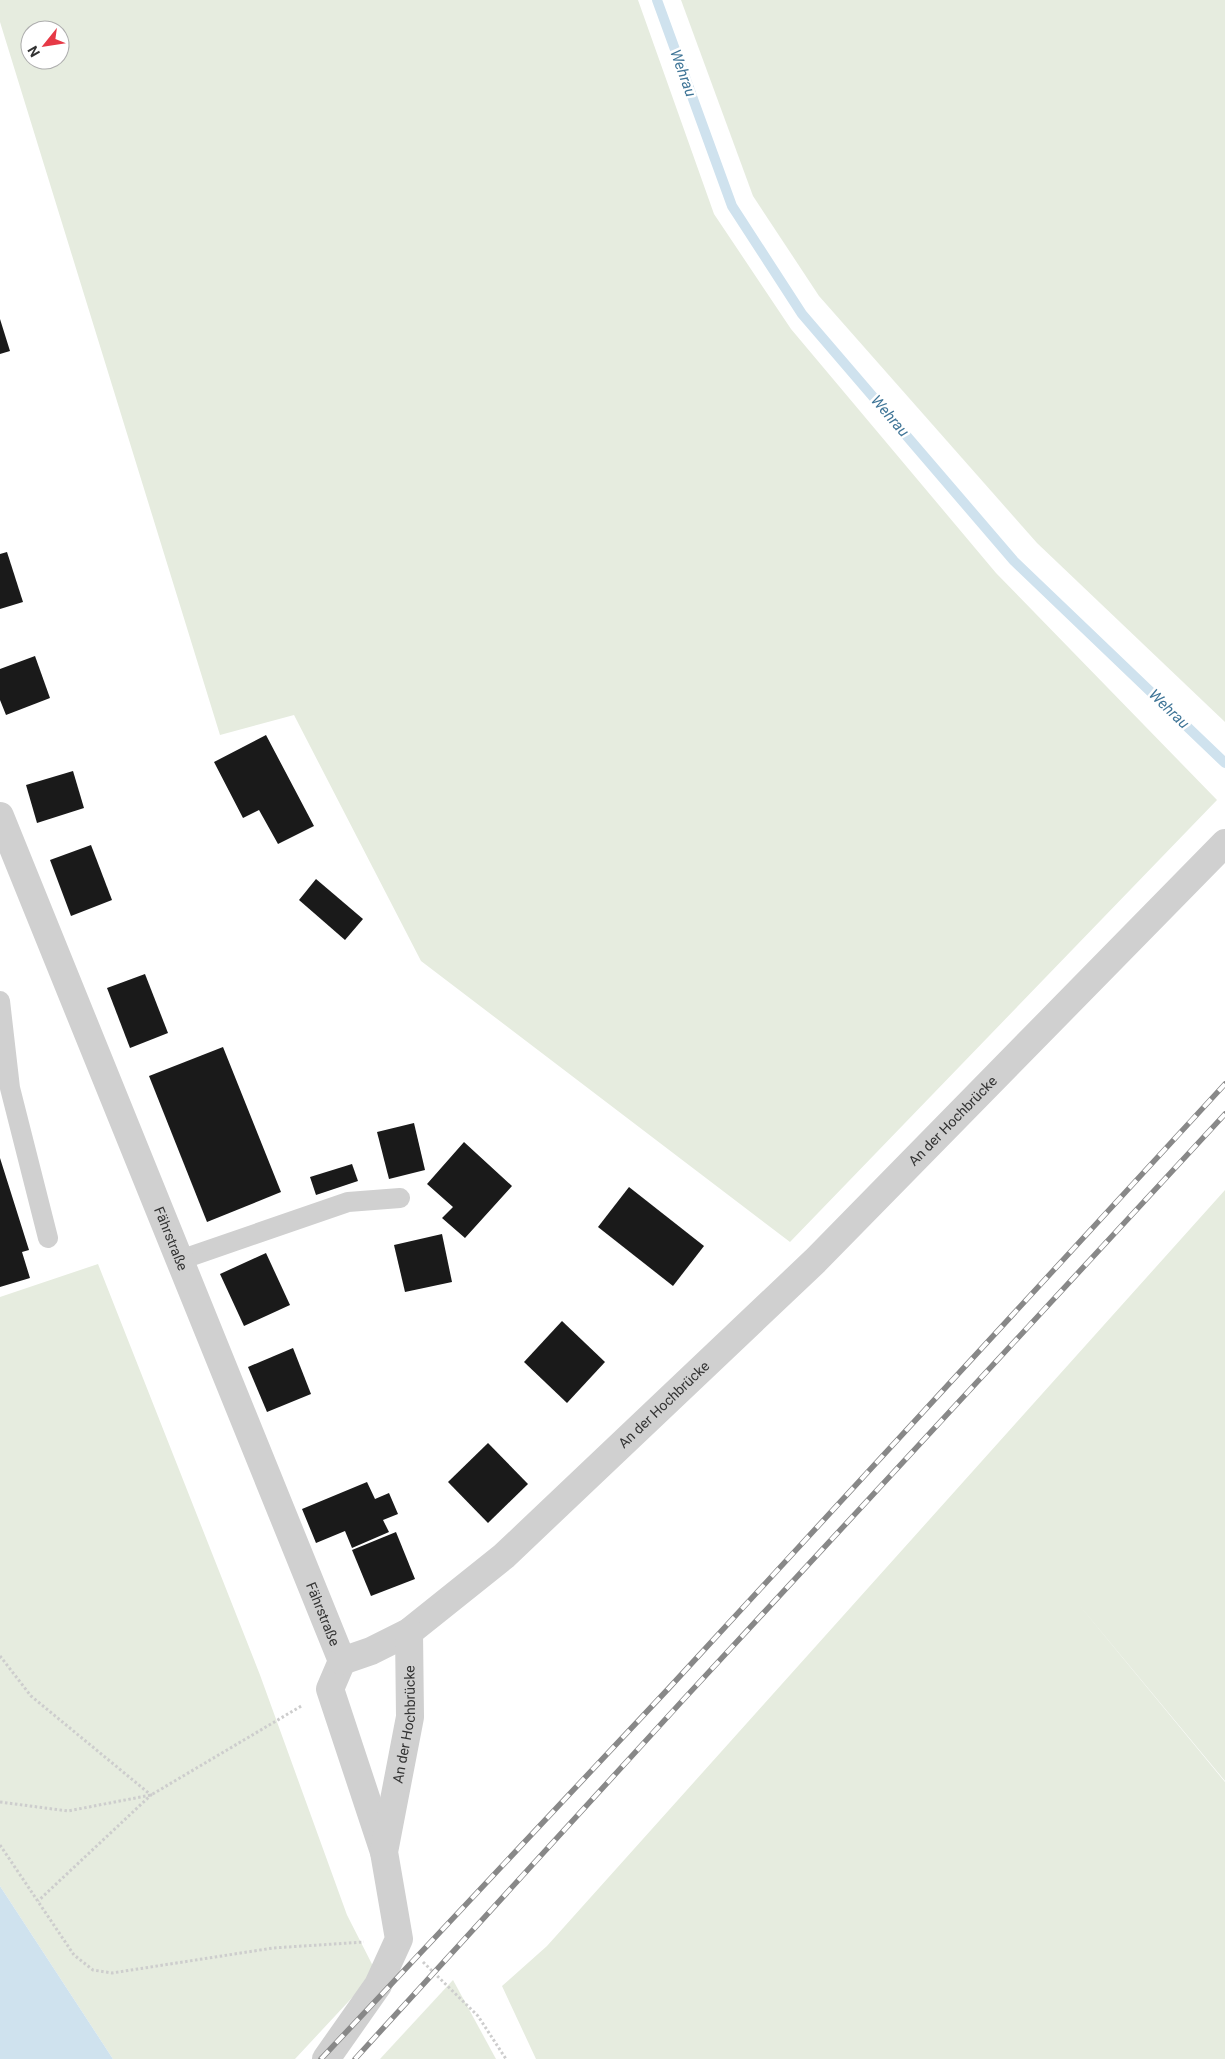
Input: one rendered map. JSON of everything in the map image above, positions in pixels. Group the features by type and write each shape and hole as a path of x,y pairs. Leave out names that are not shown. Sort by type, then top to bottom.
{"street":[{"name":"Fährstraße","path":"0,816 342,1661 330,1689"},
{"name":"An der Hochbrücke","path":"399,1939 384,1852 410,1717 409,1632 504,1556 815,1261 1225,843"},
{"name":"Fährstraße","path":"342,1661 371,1651 409,1632"},
{"path":"330,1689 384,1852"},
{"path":"326,2059 378,1985 399,1939"}],"lane":[{"path":"0,1001 5,1092 48,1238"},
{"path":"180,1260 348,1202 400,1198"}],"path":[{"path":"0,1656 31,1696 151,1795"},
{"path":"38,1901 151,1795 330,1689"},
{"path":"0,1802 68,1811 151,1795"},
{"path":"0,1845 74,1955 93,1970 112,1973 273,1948 399,1939 478,2016 506,2059"}],"shaded area":[{"path":"0,0 638,0 714,214 791,329 996,573 1217,800 790,1242 421,961 294,715 220,735 0,22"},
{"path":"681,0 1225,0 1225,722 1037,543 819,296 753,196"},
{"path":"1225,1190 1225,1781 1075,1600 1225,1782 1225,2059 536,2059 502,1986 547,1946"},
{"path":"98,1264 260,1675 347,1915 376,1972 295,2059 113,2059 0,1886 0,1297"},
{"path":"453,1980 496,2059 380,2059"}],"water":[{"path":"0,1886 113,2059 0,2059"}],"building":[{"path":"0,319 10,351 0,354"},
{"path":"7,552 23,602 0,609 0,554"},
{"path":"35,656 50,698 6,715 0,700 0,669"},
{"path":"266,735 314,826 278,844 259,810 243,818 214,762"},
{"path":"73,771 84,808 37,823 26,785"},
{"path":"91,845 112,900 71,916 50,860"},
{"path":"316,879 363,919 345,940 299,900"},
{"path":"145,974 168,1033 130,1048 107,988"},
{"path":"223,1047 281,1192 207,1222 149,1076"},
{"path":"414,1123 425,1170 389,1179 377,1132"},
{"path":"464,1142 512,1186 465,1238 442,1218 453,1207 427,1184"},
{"path":"0,1158 29,1250 22,1252 30,1278 0,1287"},
{"path":"352,1164 358,1181 316,1195 310,1177"},
{"path":"629,1187 704,1246 673,1286 598,1227"},
{"path":"442,1234 452,1282 405,1292 394,1245"},
{"path":"266,1253 290,1305 244,1326 220,1274"},
{"path":"562,1321 605,1362 567,1403 524,1362"},
{"path":"293,1348 311,1394 267,1412 248,1367"},
{"path":"488,1443 528,1484 488,1523 448,1482"},
{"path":"367,1482 375,1499 389,1493 398,1514 383,1520 389,1532 352,1548 345,1531 316,1543 302,1509"},
{"path":"396,1532 415,1579 371,1596 352,1550"}],"waterway":[{"name":"Wehrau","path":"657,0 732,206 802,314 1014,561 1225,763"}],"railway":[{"path":"321,2059 669,1688 1225,1084"},
{"path":"355,2059 683,1700 1225,1114"}]}
